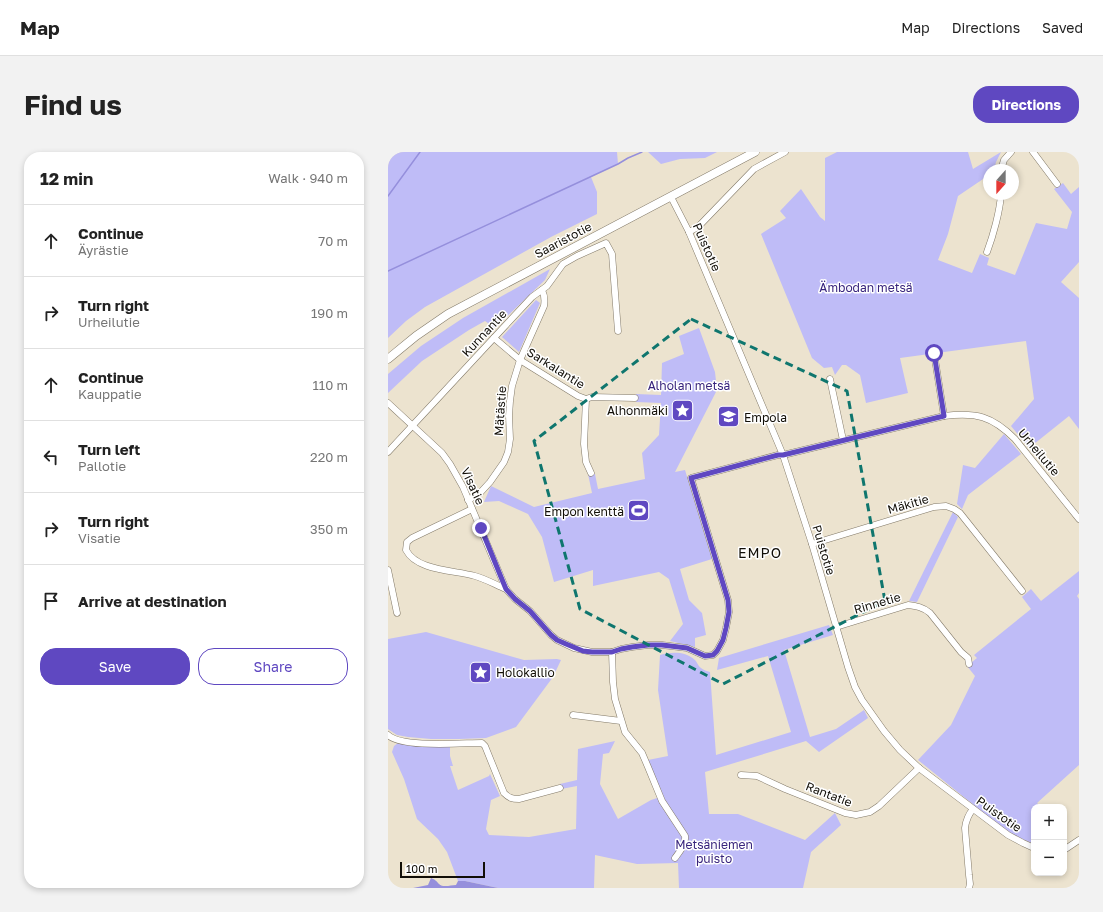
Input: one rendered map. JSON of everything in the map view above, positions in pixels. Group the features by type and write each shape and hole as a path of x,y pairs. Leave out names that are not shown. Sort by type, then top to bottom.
{"main road":[{"name":"Saaristotie","path":"388,359 416,336 448,314 755,152"}],"street":[{"path":"689,232 698,227 754,169 785,152"},
{"path":"1003,164 1004,160 1011,152"},
{"path":"1033,152 1057,184"},
{"name":"Puistotie","path":"670,196 689,232 783,455 812,544 848,667 855,687 862,700 884,731 900,750 919,768 1008,835 1031,847"},
{"path":"987,252 1000,200"},
{"name":"Kunnantie","path":"388,452 532,297 547,286 563,264 606,243 612,254 618,331"},
{"name":"Mätästie","path":"468,500 479,494 490,482 502,466 508,452 510,439 509,416 512,386 520,360 544,306 545,296 542,290"},
{"name":"Sarkalantie","path":"494,338 520,360 586,399 584,444 586,462 590,474"},
{"path":"934,353 944,416"},
{"path":"830,379 843,440"},
{"path":"586,399 592,397 635,398"},
{"name":"Visatie","path":"388,404 442,453 450,464 458,476 506,589 515,599 530,611 557,640 583,651 592,652 612,652 632,647 662,645 687,648 705,656"},
{"name":"Urheilutie","path":"705,656 713,655 717,651 723,640 729,612 728,600 691,478 778,455 944,416 968,414 990,420 1007,431 1025,450 1079,519"},
{"name":"Mäkitie","path":"812,544 934,507 946,506 954,509 966,519 1022,591"},
{"path":"472,509 412,538 407,542 406,550 409,556 416,562 455,573 477,577 506,589"},
{"path":"388,570 396,613"},
{"name":"Rinnetie","path":"836,627 908,605 915,606 925,609 930,613 961,652 968,658 969,664"},
{"path":"612,652 612,682 615,699 625,732 642,754 662,802 685,836 685,842 675,858"},
{"path":"573,715 621,721"},
{"path":"388,735 398,740 412,742 482,743 485,746 504,794 510,798 519,799 560,788"},
{"name":"Rantatie","path":"741,775 757,776 838,810 856,815 870,812 919,768"},
{"path":"968,888 970,884 965,828 968,815 973,809"},
{"path":"1067,848 1079,840"}],"highlighted area":[{"path":"691,319 847,391 885,601 723,684 580,609 534,441"}],"green space":[{"path":"388,152 617,152 618,164 591,177 597,192 597,214 551,237 425,307 406,321 388,338"},
{"path":"648,152 717,152 705,158 680,159 661,164"},
{"name":"Ämbodan metsä","path":"837,152 968,152 973,169 1001,152 996,164 983,164 983,179 958,196 948,234 938,260 972,273 980,254 989,258 987,265 1015,275 1036,223 1067,229 1072,212 1054,189 1063,183 1071,194 1079,187 1079,262 1061,282 1079,298 1079,429 1069,416 1029,448 1011,426 1034,399 1026,341 900,358 908,393 866,403 860,375 846,365 842,365 835,375 832,367 824,368 812,358 761,234 786,218 780,211 801,189 820,217 825,221 825,158"},
{"path":"550,269 545,280 495,328 485,321 469,330 422,361 388,393 388,374 421,346 463,318"},
{"path":"536,300 540,303 519,352 502,337"},
{"name":"Alholan metsä","path":"699,328 715,372 717,390 675,472 685,470 712,559 680,569 689,600 702,613 706,635 695,638 695,647 670,641 683,624 669,579 659,572 593,586 593,570 554,582 542,537 528,514 499,501 484,502 491,486 534,507 592,493 588,474 595,474 598,489 645,479 642,453 659,435 661,403 636,402 636,394 661,395 662,363 684,354 679,336"},
{"path":"1004,434 1021,454 968,495 962,509 957,504 963,465 975,468"},
{"path":"953,512 958,517 917,602 909,601"},
{"path":"1079,571 1079,593 1077,596 1079,599 1079,765 1037,803 1038,804 1031,804 1031,843 1015,836 1001,827 918,760 951,725 975,676 967,666 977,658 974,655 1031,609 1022,597 1031,589 1041,601"},
{"name":"Metsäniemen puisto","path":"829,625 833,635 784,650 810,737 836,729 864,710 868,718 819,752 806,741 705,772 709,814 738,814 805,840 835,813 841,825 811,852 803,888 679,888 678,863 637,864 595,855 594,888 498,888 465,881 458,881 447,852 438,839 417,819 404,779 392,752 394,746 398,743 450,747 450,756 453,766 450,766 458,790 489,776 490,774 500,796 491,800 486,829 489,835 529,837 576,829 577,786 561,789 560,784 577,780 578,749 615,741 609,753 603,754 600,784 618,819 651,800 663,796 648,760 668,756 658,690 660,655 673,653 687,655 695,660 702,669 710,672 716,755 791,732 768,656 717,670 719,658"},
{"path":"426,632 524,660 561,660 553,677 516,727 486,738 431,739 397,735 388,729 388,639"}],"shaded area":[{"path":"431,878 443,886 456,885 458,881 465,881 498,888 413,888 428,885"}],"waterway":[{"path":"388,196 420,152"},
{"path":"388,271 642,152"}],"place":[{"name":"Alhonmäki","path":"683,410"},
{"name":"Empola","path":"729,417"},
{"name":"Empon kenttä","path":"639,511"},
{"name":"Holokallio","path":"481,672"}],"district":[{"name":"EMPO","path":"760,552"}],"route":[{"path":"481,528 506,589 515,599 530,611 557,640 574,648 592,652 612,652 632,647 662,645 687,648 705,656 713,655 723,640 729,612 728,600 691,478 778,455 944,416 934,353"}]}
